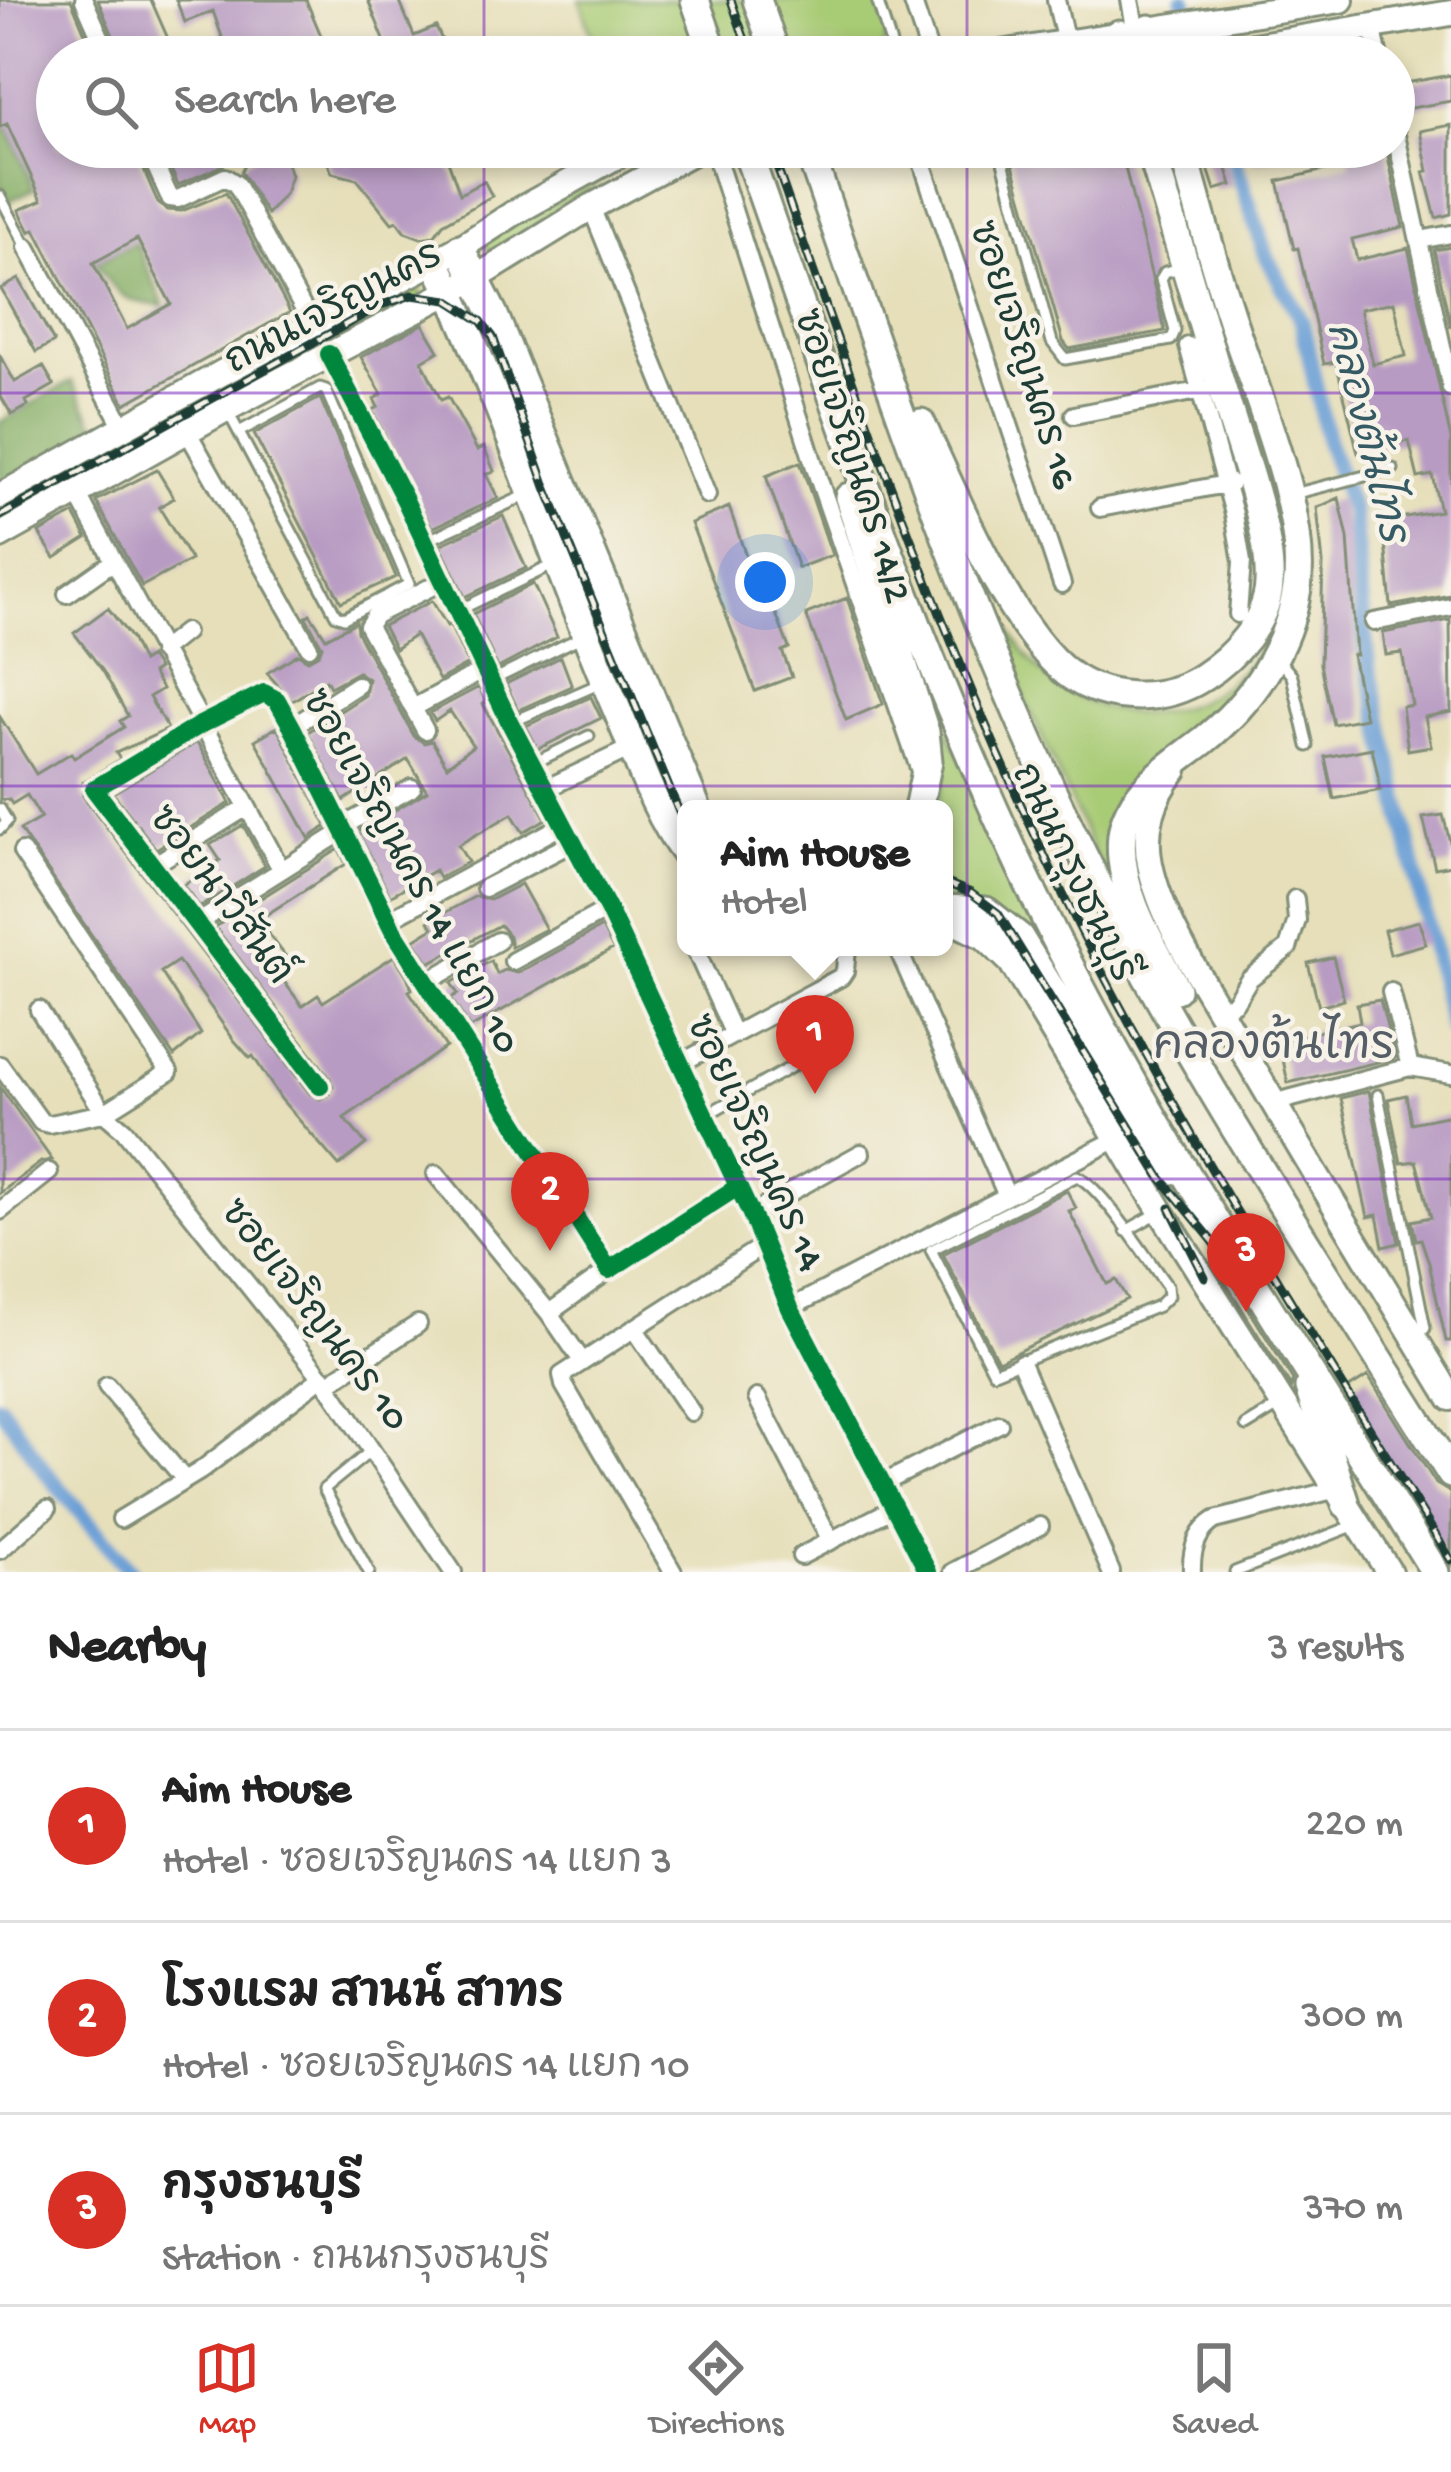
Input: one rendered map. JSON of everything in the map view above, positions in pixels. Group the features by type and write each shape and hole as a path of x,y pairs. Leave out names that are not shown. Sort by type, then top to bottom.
{"main road":[{"path":"695,0 708,36"},
{"path":"757,0 769,36"},
{"path":"1139,36 1209,18 1341,0"},
{"path":"1310,36 1451,13"},
{"name":"ถนนเจริญนคร","path":"9,491 448,255 595,168"},
{"name":"ถนนเจริญนคร","path":"0,536 188,430 233,420 329,354 463,284 663,168"},
{"path":"752,168 814,390 925,732 928,761 922,798"},
{"name":"ถนนกรุงธนบุรี","path":"753,168 937,681 1040,907 1108,1035 1224,1233 1435,1572"},
{"name":"ถนนกรุงธนบุรี","path":"815,168 993,660 1069,826 1218,1097 1451,1474"},
{"path":"856,284 963,512 1007,595 1044,651 1063,670 1094,688 1133,697 1159,696 1189,686 1221,666 1242,644 1270,590 1269,562 1237,482 1186,267 1156,168"},
{"path":"1187,168 1286,496 1298,543 1297,587 1287,634 1261,682 1206,739 1168,767 1129,812 1122,835 1129,886 1154,947 1369,1340"},
{"path":"448,255 693,800"},
{"path":"463,284 531,493 605,681 677,839"},
{"path":"1214,386 1248,371"},
{"path":"9,491 37,515"},
{"path":"633,747 663,733"},
{"name":"ถนนกรุงธนบุรี","path":"1206,739 1161,789 1149,823 1148,844 1160,894 1273,1103 1416,1340 1440,1367 1451,1398"},
{"path":"953,913 986,911 1019,937 1138,1128 1224,1233"},
{"path":"953,918 985,937 1011,962 1161,1211 1389,1572"},
{"path":"1295,1345 1348,1506"},
{"path":"1417,1419 1451,1456"}],"street":[{"path":"84,0 100,36"},
{"path":"912,0 925,36"},
{"path":"1056,0 1064,36"},
{"path":"1130,0 1132,36"},
{"path":"1372,26 1374,36"},
{"path":"156,168 170,198 178,199 224,177 236,184 313,325"},
{"name":"ซอยเจริญนคร 14/2","path":"719,168 816,481 922,798"},
{"name":"ซอยเจริญนคร 16","path":"924,168 1062,584"},
{"path":"1404,168 1451,388"},
{"path":"591,207 706,495"},
{"path":"1420,240 1451,234"},
{"path":"27,247 123,427"},
{"path":"1074,415 1214,386 1188,346"},
{"name":"ซอยเจริญนคร 14","path":"329,354 608,909 790,1308 928,1572"},
{"path":"188,430 309,647"},
{"path":"1100,508 1237,482 1242,562 1238,614"},
{"path":"77,493 281,868"},
{"path":"67,594 114,561"},
{"path":"425,730 368,621 442,581"},
{"path":"1374,622 1451,607"},
{"path":"161,651 185,632"},
{"path":"413,708 488,675"},
{"path":"292,728 357,685"},
{"name":"ซอยเจริญนคร 14 แยก 10","path":"200,725 264,693 277,700 388,920 609,1270"},
{"name":"ซอยนาวีสันต์","path":"200,725 94,789 320,1085"},
{"path":"545,789 633,747"},
{"name":"ซอยนาวีสันต์","path":"196,924 412,788"},
{"name":"ซอยนาวีสันต์","path":"152,866 247,807"},
{"path":"388,920 563,825"},
{"path":"485,889 572,844"},
{"path":"0,1065 41,1122 104,1113 169,1072 22,852"},
{"path":"1220,1011 1235,1002 1249,979 1288,948 1294,936 1295,899"},
{"path":"513,961 608,909"},
{"path":"425,983 498,941"},
{"path":"698,956 734,1035"},
{"path":"679,1064 841,977 845,956"},
{"path":"901,956 1007,1196"},
{"path":"1391,992 1410,1067"},
{"name":"ซอยเจริญนคร 10","path":"39,1010 104,1113 124,1130 374,1449 452,1572"},
{"path":"1273,1103 1410,1067 1451,1074"},
{"path":"790,1308 928,1244 1117,1139"},
{"path":"751,1214 861,1154"},
{"path":"0,1211 49,1172"},
{"path":"436,1174 582,1361"},
{"path":"549,1313 736,1188"},
{"path":"673,1572 562,1375 764,1246"},
{"path":"122,1519 324,1381 418,1324"},
{"path":"634,1328 691,1412"},
{"path":"1021,1363 1111,1572"},
{"path":"106,1386 184,1480"},
{"path":"758,1398 831,1540"},
{"path":"882,1484 999,1424"},
{"path":"1192,1572 1192,1554 1202,1528 1215,1520 1348,1506"},
{"path":"801,1556 894,1508"},
{"path":"0,1550 46,1509"},
{"path":"953,1572 1040,1526"}],"lane":[{"path":"877,0 888,36"},
{"path":"1005,168 1052,342 1065,359 1171,340 1175,331 1161,279 1165,272 1186,267"},
{"path":"0,196 27,247"},
{"path":"323,388 410,579 403,588 344,618 336,615 233,420 323,388"},
{"path":"359,463 380,453"},
{"path":"1286,496 1393,469"},
{"path":"424,542 531,493"},
{"path":"457,611 559,562"},
{"path":"488,675 587,635"},
{"path":"1274,658 1292,676 1308,746"},
{"path":"511,723 605,681"},
{"path":"532,764 589,736"},
{"path":"0,809 7,821 0,829"},
{"path":"703,1116 794,1066"},
{"path":"1378,1095 1425,1328 1416,1340"},
{"path":"1077,1177 1087,1182 1168,1286 1166,1299 1159,1306 993,1371 928,1244 1077,1177"},
{"path":"1126,1231 1161,1211"},
{"path":"1246,1426 1283,1403"},
{"path":"368,1572 324,1489 374,1449"},
{"path":"1235,1572 1280,1557 1348,1506"},
{"path":"1280,1557 1283,1572"}],"green space":[{"path":"580,0 882,0 895,36 592,36"},
{"path":"7,127 34,189 9,201 0,184 0,131"},
{"path":"616,168 624,168 493,252 483,246 487,239"},
{"path":"136,243 164,306 123,295 96,263"},
{"path":"415,277 423,298 39,509 24,486"},
{"path":"72,381 98,431 0,488 0,422"},
{"path":"1243,390 1290,554 1291,594 1256,670 1147,782 1115,884 1108,884 984,608 992,602 1017,643 1048,678 1103,707 1159,712 1211,695 1233,679 1252,658 1277,611 1281,576 1266,496 1237,393"},
{"path":"946,728 1088,1017 953,904 953,800 939,800 945,774 941,730"}],"building":[{"path":"0,0 71,0 86,36 36,36 36,168 143,168 158,203 167,210 182,211 226,193 290,312 125,404 35,229 30,232 19,210 42,200 7,124 0,127","holes":["137,239 171,304 127,329 93,263"]},
{"path":"98,0 151,0 167,36 113,36"},
{"path":"176,0 306,0 321,36 222,36 213,11 185,22"},
{"path":"368,0 399,0 414,36 383,36"},
{"path":"436,27 440,36 414,36"},
{"path":"1451,75 1451,101 1415,107 1415,81"},
{"path":"1451,125 1451,214 1436,218 1420,131"},
{"path":"170,168 216,168 178,185"},
{"path":"243,168 288,168 291,175 285,194 267,214"},
{"path":"330,168 451,168 460,194 484,181 492,196 443,224 434,236 421,238 405,232 397,221 392,223 357,179 332,173"},
{"path":"1014,168 1125,168 1165,331 1069,349"},
{"path":"1208,168 1227,168 1232,185 1215,190"},
{"path":"1333,168 1390,168 1403,227 1352,239 1357,260 1408,248 1451,439 1451,595 1391,606 1383,521 1440,511 1432,475 1418,478 1409,441 1358,453 1336,362 1324,364 1278,181","holes":["1394,302 1406,356 1373,364 1360,309"]},
{"path":"1451,247 1451,328 1434,250"},
{"path":"19,279 54,342 36,352 1,289"},
{"path":"423,324 439,351 422,361 441,400 448,397 477,450 484,447 494,471 486,474 498,498 432,528 372,410 378,407 374,399 382,394 361,357"},
{"path":"0,356 15,382 43,366 54,385 12,415 0,395"},
{"path":"320,398 396,577 341,602 254,434"},
{"path":"800,462 832,555 798,568 766,476"},
{"path":"157,470 174,498 159,507 191,560 142,586 96,501"},
{"path":"1339,498 1348,538 1356,655 1352,655 1365,718 1333,724 1320,664 1323,563 1317,508"},
{"path":"729,507 748,562 755,559 789,648 782,651 792,677 755,691 691,523"},
{"path":"74,514 87,538 55,558 39,533"},
{"path":"503,516 526,568 465,597 440,545"},
{"path":"533,584 557,637 498,668 473,614"},
{"path":"847,598 883,704 846,720 806,614"},
{"path":"432,601 450,625 468,664 439,680 415,635 395,649 383,626"},
{"path":"108,608 142,662 150,657 158,669 152,673 162,689 149,697 168,729 116,753 120,759 83,782 83,796 310,1094 320,1099 329,1095 330,1078 215,927 339,849 346,864 258,920 290,962 277,972 302,1006 318,995 323,1002 394,956 407,976 409,991 446,1047 344,1118 366,1144 339,1166 281,1099 253,1056 234,1040 178,961 161,972 201,1034 174,1056 20,830 41,818 27,795 12,804 9,799 0,800 0,717 36,774 71,753 74,758 124,727 120,721 128,716 74,633"},
{"path":"310,614 326,638 356,622 357,632 414,736 424,743 432,741 447,766 473,746 450,711 435,721 430,713 479,687 483,704 546,819 523,832 512,814 458,845 468,862 439,878 435,870 390,896 358,832 427,791 408,759 343,801 308,732 365,695 368,679 358,672 330,687 326,680 292,701 267,673 298,654 308,660 319,654 322,646 306,617"},
{"path":"1450,620 1451,712 1425,717 1431,746 1408,750 1402,707 1412,705 1402,653 1386,655 1383,633"},
{"path":"561,657 572,686 518,710 506,684"},
{"path":"591,697 601,718 538,749 526,726"},
{"path":"277,727 327,826 309,838 255,740"},
{"path":"197,742 230,803 156,849 113,793"},
{"path":"1372,748 1381,790 1334,799 1325,757"},
{"path":"1443,815 1451,865 1435,868 1423,818"},
{"path":"243,825 265,866 200,907 183,885 220,860 210,845"},
{"path":"521,884 546,929 511,947 500,925 429,963 414,940 433,928 429,921 476,896 490,900"},
{"path":"1419,921 1426,944 1390,954 1384,930"},
{"path":"602,927 613,949 470,1028 451,998 458,994 451,983 491,961 497,974 505,970 518,973"},
{"path":"1333,957 1344,1000 1319,1007 1308,963"},
{"path":"1380,1000 1395,1058 1288,1083 1279,1041 1360,1022 1357,1004"},
{"path":"0,1087 52,1160 41,1162 0,1193"},
{"path":"1369,1091 1399,1243 1383,1247 1377,1215 1368,1217 1341,1098"},
{"path":"1406,1095 1411,1123 1451,1115 1451,1341 1446,1341 1429,1263 1412,1221 1431,1217 1416,1161 1401,1163 1388,1099"},
{"path":"1067,1191 1076,1208 1069,1211 1107,1284 1116,1280 1127,1299 998,1361 943,1254"},
{"path":"1223,1268 1293,1380 1291,1387 1218,1271"},
{"path":"1368,1376 1436,1484 1451,1493 1451,1564 1343,1392"}],"waterway":[{"name":"คลองต้นไทร","path":"1184,0 1195,36"},
{"name":"คลองต้นไทร","path":"1237,168 1266,255 1302,322 1328,444 1353,514 1368,664 1451,1028"},
{"path":"0,1406 45,1471 131,1572"}],"railway":[{"path":"731,0 744,36"},
{"path":"777,168 913,545 1036,838 1168,1094 1451,1560"},
{"path":"0,516 381,305 412,295 448,300 481,321 493,337 546,487 677,807"},
{"path":"953,886 998,913 1161,1178 1231,1263"},
{"path":"1170,1208 1205,1277"}],"cycle path":[{"path":"329,354 405,500 510,723 608,909 790,1308 928,1572"},
{"path":"320,1086 94,789 200,725 264,693 277,700 292,727 393,930 609,1270 736,1188"}],"place":[{"name":"Aim House","path":"815,1094"},
{"name":"โรงแรม สานน์ สาทร","path":"550,1251"},
{"name":"กรุงธนบุรี","path":"1246,1312"}],"district":[{"name":"คลองต้นไทร","path":"1274,1049"}]}
